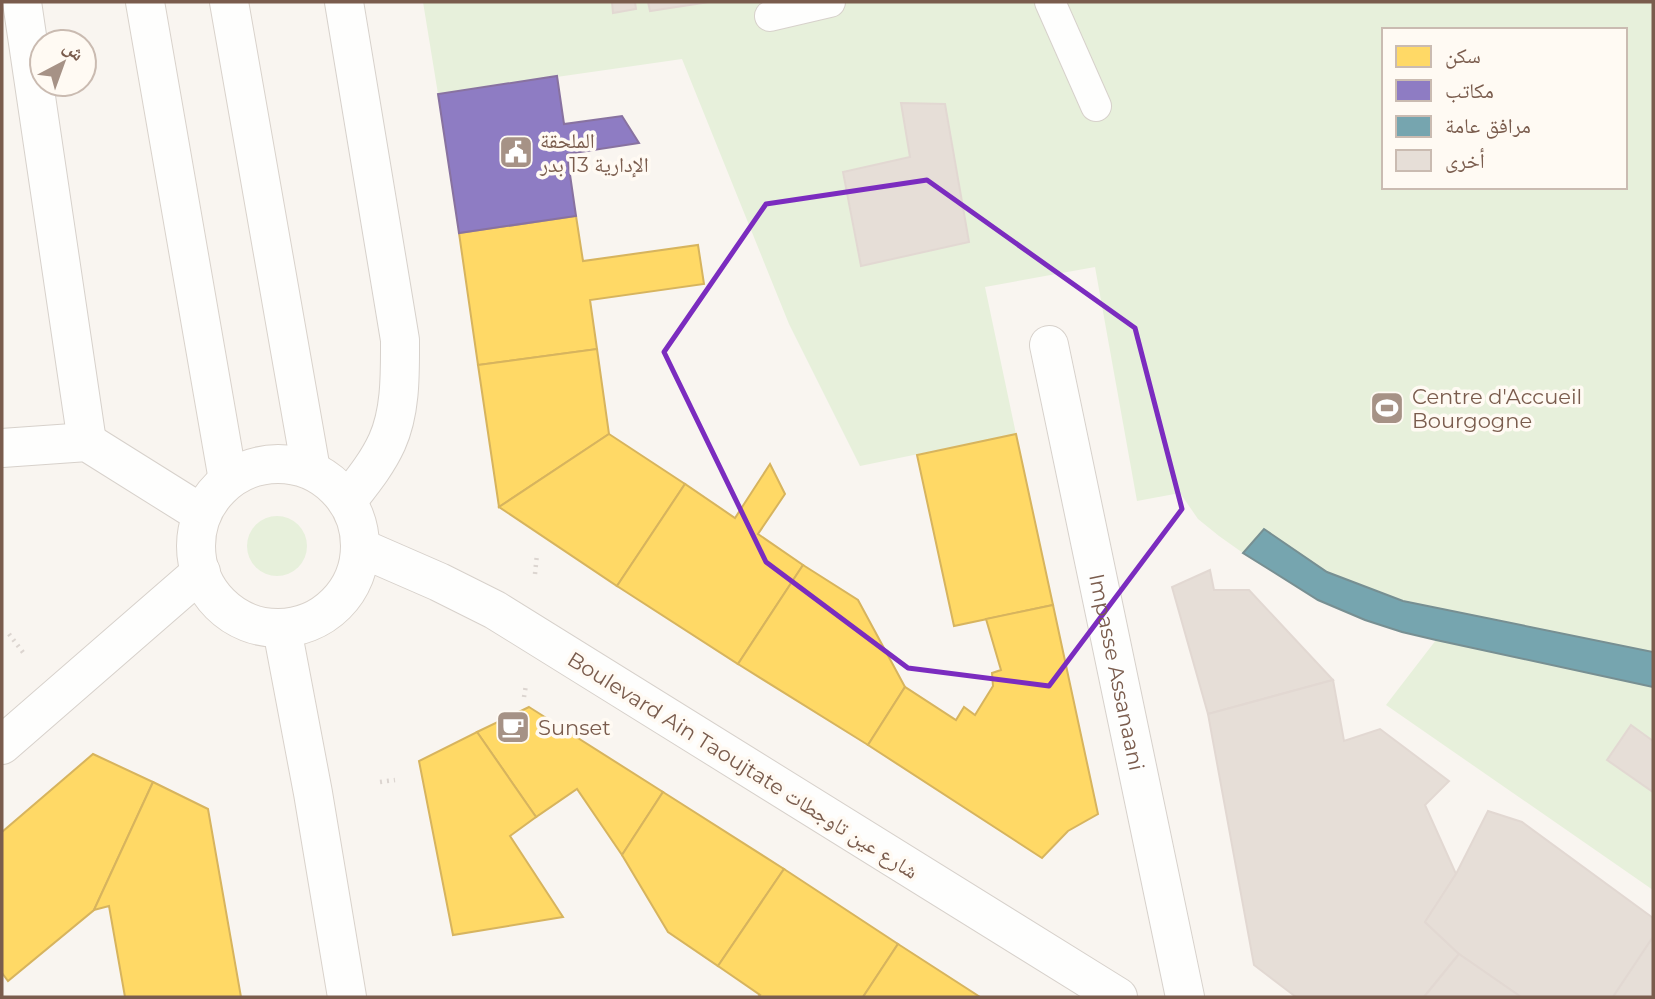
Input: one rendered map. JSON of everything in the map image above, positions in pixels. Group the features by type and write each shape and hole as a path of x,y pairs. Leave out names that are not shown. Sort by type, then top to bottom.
{"street":[{"path":"22,2 87,442"},
{"path":"145,2 228,481"},
{"path":"229,2 311,470"},
{"path":"344,2 400,340 396,411 388,440 372,469 348,500"},
{"name":"Impasse Assanaani","path":"1049,345 1185,997"},
{"path":"2,448 87,442 202,514"},
{"path":"268,464 290,464 311,470 332,482 348,500 358,523 361,548 356,573 344,596 325,614 302,625 282,629 256,625 222,606 209,590 196,553 202,514 212,496 228,481 247,469 268,464"},
{"name":"Boulevard Ain Taoujtate شارع عين تاوجطات","path":"361,548 495,610 1118,997"},
{"path":"2,746 201,572"},
{"path":"282,629 347,997"}],"lane":[{"path":"770,16 830,2"},
{"path":"1050,2 1096,106"}],"path":[{"path":"535,574 537,554"},
{"path":"9,634 25,655"},
{"path":"524,697 526,685"},
{"path":"380,782 395,780"}],"highlighted area":[{"path":"927,180 1135,328 1182,509 1049,686 908,668 766,562 664,352 766,204"}],"green space":[{"name":"Centre d'Accueil Bourgogne","path":"423,2 1653,2 1653,890 1386,705 1436,640 1365,620 1318,600 1219,536 1198,519 1180,493 1137,501 1095,267 985,287 1016,434 860,466 789,324 682,59 438,94"},
{"path":"271,516 283,516 299,524 305,534 305,558 299,568 283,576 271,576 255,568 247,552 247,540 255,524"}],"building: سكن":[{"path":"576,216 583,261 698,245 704,284 590,300 597,349 478,365 459,233"},
{"path":"597,349 609,434 499,507 478,365"},
{"path":"609,434 685,484 617,586 499,507"},
{"path":"1016,434 1053,605 954,626 917,455"},
{"path":"770,464 785,494 758,534 803,565 738,664 617,586 685,484 735,518"},
{"path":"803,565 858,600 905,687 868,745 738,664"},
{"path":"1053,605 1098,814 1068,831 1042,858 868,745 905,687 956,720 964,707 975,715 993,686 992,673 1001,670 986,619"},
{"path":"529,707 663,792 622,855 577,789 536,817 477,732"},
{"path":"477,732 536,817 510,836 563,917 453,935 419,761"},
{"path":"93,754 153,782 94,910 8,981 2,973 2,832"},
{"path":"153,782 208,809 241,997 125,997 109,906 94,910"},
{"path":"663,792 784,869 718,966 668,932 622,855"},
{"path":"784,869 898,944 863,997 758,997 760,995 718,966"},
{"path":"898,944 980,997 863,997"}],"building: مكاتب":[{"path":"557,76 564,124 622,116 639,143 567,154 576,216 459,233 438,94"}],"building: مرافق عامة":[{"path":"1264,529 1327,572 1403,601 1653,652 1653,687 1436,640 1365,620 1318,600 1243,553"}],"building: أخرى":[{"path":"612,2 635,2 636,9 613,13"},
{"path":"648,2 709,2 650,11"},
{"path":"901,103 945,104 969,242 861,266 843,172 910,157"},
{"path":"1210,570 1214,590 1249,590 1333,680 1208,714 1172,587"},
{"path":"1333,680 1344,741 1380,729 1449,781 1425,805 1456,874 1425,922 1459,954 1424,997 1296,997 1254,965 1208,714"},
{"path":"1631,725 1653,741 1653,792 1607,760"},
{"path":"1488,811 1522,822 1653,918 1653,937 1613,997 1521,997 1459,954 1425,922 1456,874"},
{"path":"1653,937 1653,997 1613,997"},
{"path":"1459,954 1521,997 1424,997"}],"place":[{"name":"الملحقة الإدارية 13 بدر","path":"516,152"},
{"name":"Centre d'Accueil Bourgogne","path":"1387,408"},
{"name":"Sunset","path":"513,727"}]}
